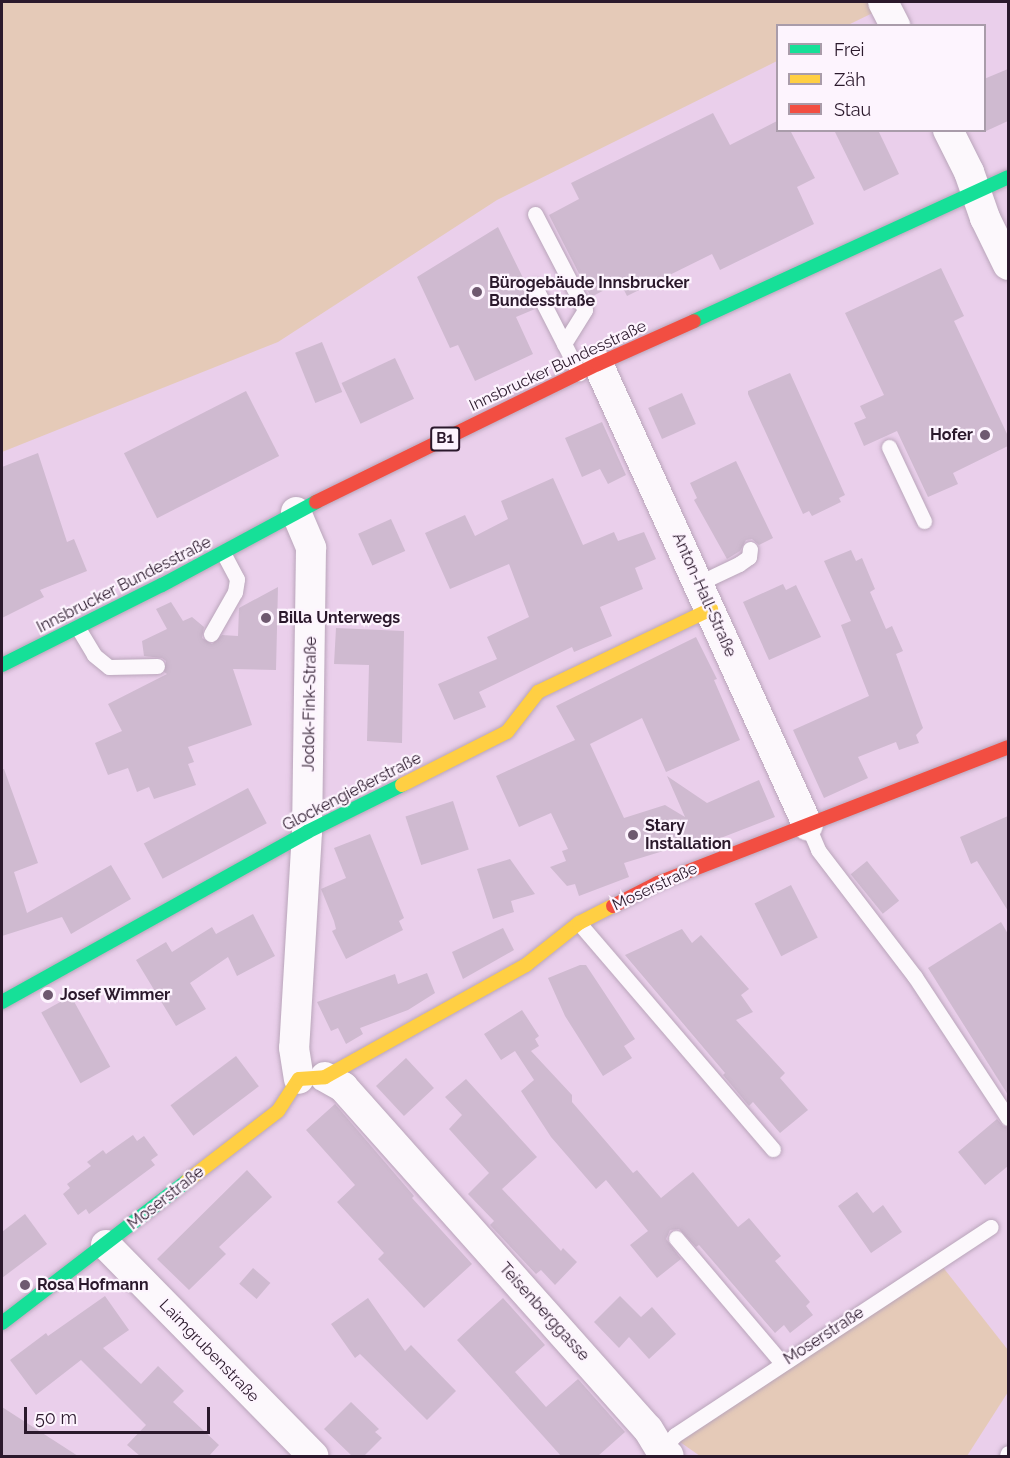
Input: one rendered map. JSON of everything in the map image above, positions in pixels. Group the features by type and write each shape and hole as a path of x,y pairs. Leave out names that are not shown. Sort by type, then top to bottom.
{"street":[{"path":"883,2 894,24"},
{"path":"949,132 969,172 985,218 1008,265"},
{"name":"Innsbrucker Bundesstraße","path":"2,665 223,553 296,512 588,368 789,279 1008,177"},
{"name":"Anton-Hall-Straße","path":"588,368 705,596 808,826"},
{"name":"Jodok-Fink-Straße","path":"296,512 311,548 307,832 294,1048 312,1078"},
{"name":"Glockengießerstraße","path":"2,1002 307,832 507,732 538,693 705,596"},
{"name":"Moserstraße","path":"2,1323 278,1111 312,1078 526,965 579,923 658,884 808,826 898,788 944,774 1008,747"},
{"name":"Teisenberggasse","path":"312,1078 343,1087 648,1429 660,1455"},
{"name":"Laimgrubenstraße","path":"106,1245 313,1456"}],"lane":[{"path":"535,214 585,310 564,344"},
{"path":"535,287 564,344 588,368"},
{"path":"889,447 924,521"},
{"path":"705,596 749,557 750,549"},
{"path":"211,634 235,592 237,579 223,553"},
{"path":"78,628 94,655 109,667 157,666"},
{"path":"808,826 818,850 915,977 1008,1118"},
{"path":"579,923 773,1149"},
{"name":"Moserstraße","path":"660,1455 675,1436 782,1363 992,1227"},
{"path":"676,1238 782,1363"}],"shaded area":[{"path":"2,2 887,2 889,5 850,24 776,24 776,61 497,200 278,342 2,452"},
{"path":"942,1266 1008,1350 1008,1392 967,1456 700,1456 680,1442"}],"building":[{"path":"1008,69 1008,121 986,131 986,78"},
{"path":"713,113 730,145 776,122 776,132 791,132 815,178 797,187 814,224 720,270 712,254 627,296 620,282 591,297 549,215 579,199 571,183"},
{"path":"835,132 879,132 899,174 864,191"},
{"name":"Bürogebäude Innsbrucker Bundesstraße","path":"498,227 526,284 526,291 535,309 516,317 533,354 475,381 458,345 450,348 417,277"},
{"path":"941,268 964,316 954,321 1008,436 1008,446 953,473 958,484 928,497 897,431 864,446 854,423 866,418 860,406 884,395 845,313"},
{"path":"322,342 342,392 315,403 295,353"},
{"path":"395,358 414,399 361,424 342,383"},
{"path":"790,373 845,495 839,498 841,502 812,516 809,511 803,514 748,394 748,391"},
{"path":"246,391 279,456 157,518 124,453"},
{"path":"682,393 696,424 662,439 648,408"},
{"path":"602,422 626,475 608,484 600,469 582,477 565,438"},
{"path":"38,453 67,542 74,539 87,571 40,590 44,597 2,618 2,467"},
{"path":"736,461 773,538 759,545 752,539 746,540 740,551 727,559 694,500 697,498 690,483"},
{"path":"553,478 583,545 614,532 618,541 644,532 656,559 635,568 643,589 600,607 612,636 574,652 572,647 479,692 486,707 454,720 438,684 497,659 487,637 529,617 509,564 450,589 425,533 465,515 475,536 508,519 501,501"},
{"path":"391,519 405,551 372,566 358,534"},
{"path":"851,550 856,561 862,558 875,589 870,592 886,629 892,626 903,651 896,654 923,728 916,735 919,743 899,750 896,742 858,757 868,778 824,798 793,730 869,696 841,625 851,621 824,561"},
{"path":"783,584 786,590 796,585 821,637 769,660 743,602"},
{"path":"278,587 276,670 233,669 252,725 188,747 194,762 188,764 196,785 154,799 149,787 137,792 128,768 108,775 95,743 122,731 108,704 167,674 164,672 166,661 162,658 144,656 142,641 167,629 156,609 171,602 183,621 192,617 204,627 202,638 212,644 222,635 238,636 239,608"},
{"path":"336,628 404,631 402,743 367,741 369,665 334,664"},
{"path":"696,637 717,679 714,680 740,740 666,772 642,718 590,744 624,818 665,805 685,817 667,776 707,803 759,780 775,817 700,846 696,841 624,863 629,877 579,896 575,884 567,886 550,867 566,861 562,851 568,849 551,813 519,827 496,776 575,740 556,706"},
{"path":"2,769 4,769 38,863 14,872 27,913 111,865 131,899 71,934 62,917 2,936"},
{"path":"248,788 267,823 163,879 144,843"},
{"path":"453,801 469,850 421,865 405,816"},
{"path":"1008,816 1008,911 977,861 971,864 960,837"},
{"path":"370,834 404,918 399,921 403,930 346,959 332,931 336,929 334,921 321,889 346,878 334,848"},
{"path":"510,859 535,894 511,901 514,912 493,919 477,869"},
{"path":"867,861 899,901 883,914 851,874"},
{"path":"791,885 818,938 781,956 754,904"},
{"path":"253,914 275,956 237,976 228,957 190,983 206,1009 176,1026 136,960 166,942 172,952 212,927 216,934"},
{"path":"1001,922 1008,934 1008,1095 928,968"},
{"path":"503,928 514,950 463,979 452,952"},
{"path":"682,929 692,943 701,935 749,989 741,995 753,1012 736,1020 785,1073 780,1078 808,1110 780,1133 753,1102 749,1106 723,1075 725,1073 625,955"},
{"path":"580,965 586,965 635,1039 624,1046 632,1058 603,1076 565,1016 548,978"},
{"path":"427,973 435,993 408,1010 360,1028 363,1034 346,1044 338,1028 331,1031 317,1002 395,974 398,984"},
{"path":"71,996 110,1067 81,1083 41,1012"},
{"path":"522,1010 539,1036 535,1039 539,1046 531,1051 572,1095 572,1102 633,1173 637,1170 661,1198 693,1172 738,1227 749,1218 781,1256 775,1261 810,1302 806,1306 813,1315 790,1333 784,1325 775,1333 699,1245 696,1247 679,1229 670,1230 666,1239 681,1259 657,1278 630,1245 648,1231 606,1180 596,1189 551,1137 521,1091 534,1080 515,1051 501,1060 484,1034"},
{"path":"236,1056 259,1086 193,1136 171,1105"},
{"path":"406,1058 434,1088 404,1116 376,1086"},
{"path":"466,1079 537,1157 502,1189 561,1251 563,1248 577,1262 555,1285 541,1270 536,1274 490,1225 494,1221 468,1194 489,1173 449,1129 462,1115 445,1097"},
{"path":"335,1104 414,1196 412,1198 472,1264 424,1308 378,1259 384,1253 337,1202 355,1185 306,1130"},
{"path":"997,1119 1008,1128 1008,1166 985,1185 958,1152"},
{"path":"133,1135 137,1141 144,1136 158,1155 151,1160 155,1165 89,1214 86,1209 78,1215 63,1194 70,1188 67,1184 91,1166 87,1162 103,1150 106,1154"},
{"path":"247,1170 272,1197 219,1247 226,1254 189,1290 157,1259"},
{"path":"857,1192 873,1213 883,1205 902,1232 871,1253 838,1206"},
{"path":"25,1214 47,1244 2,1278 2,1232"},
{"path":"253,1268 270,1283 257,1299 239,1284"},
{"path":"105,1296 129,1330 103,1348 141,1384 158,1366 184,1391 173,1402 219,1445 209,1456 140,1456 127,1445 146,1425 81,1360 36,1395 10,1360 46,1333 48,1336"},
{"path":"620,1296 641,1317 652,1307 676,1334 649,1359 629,1337 619,1348 594,1322"},
{"path":"368,1298 405,1351 411,1345 456,1391 427,1420 360,1354 355,1358 331,1324"},
{"path":"503,1298 545,1345 515,1372 546,1407 578,1379 625,1432 598,1456 561,1456 457,1340"},
{"path":"351,1402 379,1429 375,1432 382,1438 364,1456 352,1456 324,1429"},
{"path":"2,1407 78,1456 2,1456"}],"traffic: fast":[{"path":"694,321 1008,177"},
{"path":"2,665 162,585 316,502"},
{"path":"2,1002 307,832 402,785"},
{"path":"2,1323 187,1181"}],"traffic: slow":[{"path":"402,785 507,732 538,692 711,609"},
{"path":"187,1181 278,1111 299,1079 325,1077 526,965 579,923 613,906"}],"traffic: jam":[{"path":"316,502 598,364 694,321"},
{"path":"613,906 658,883 1008,747"}],"place":[{"name":"Bürogebäude Innsbrucker Bundesstraße","path":"477,292"},
{"name":"Hofer","path":"985,435"},
{"name":"Billa Unterwegs","path":"266,618"},
{"name":"Stary Installation","path":"633,835"},
{"name":"Josef Wimmer","path":"48,995"},
{"name":"Rosa Hofmann","path":"25,1285"}]}
